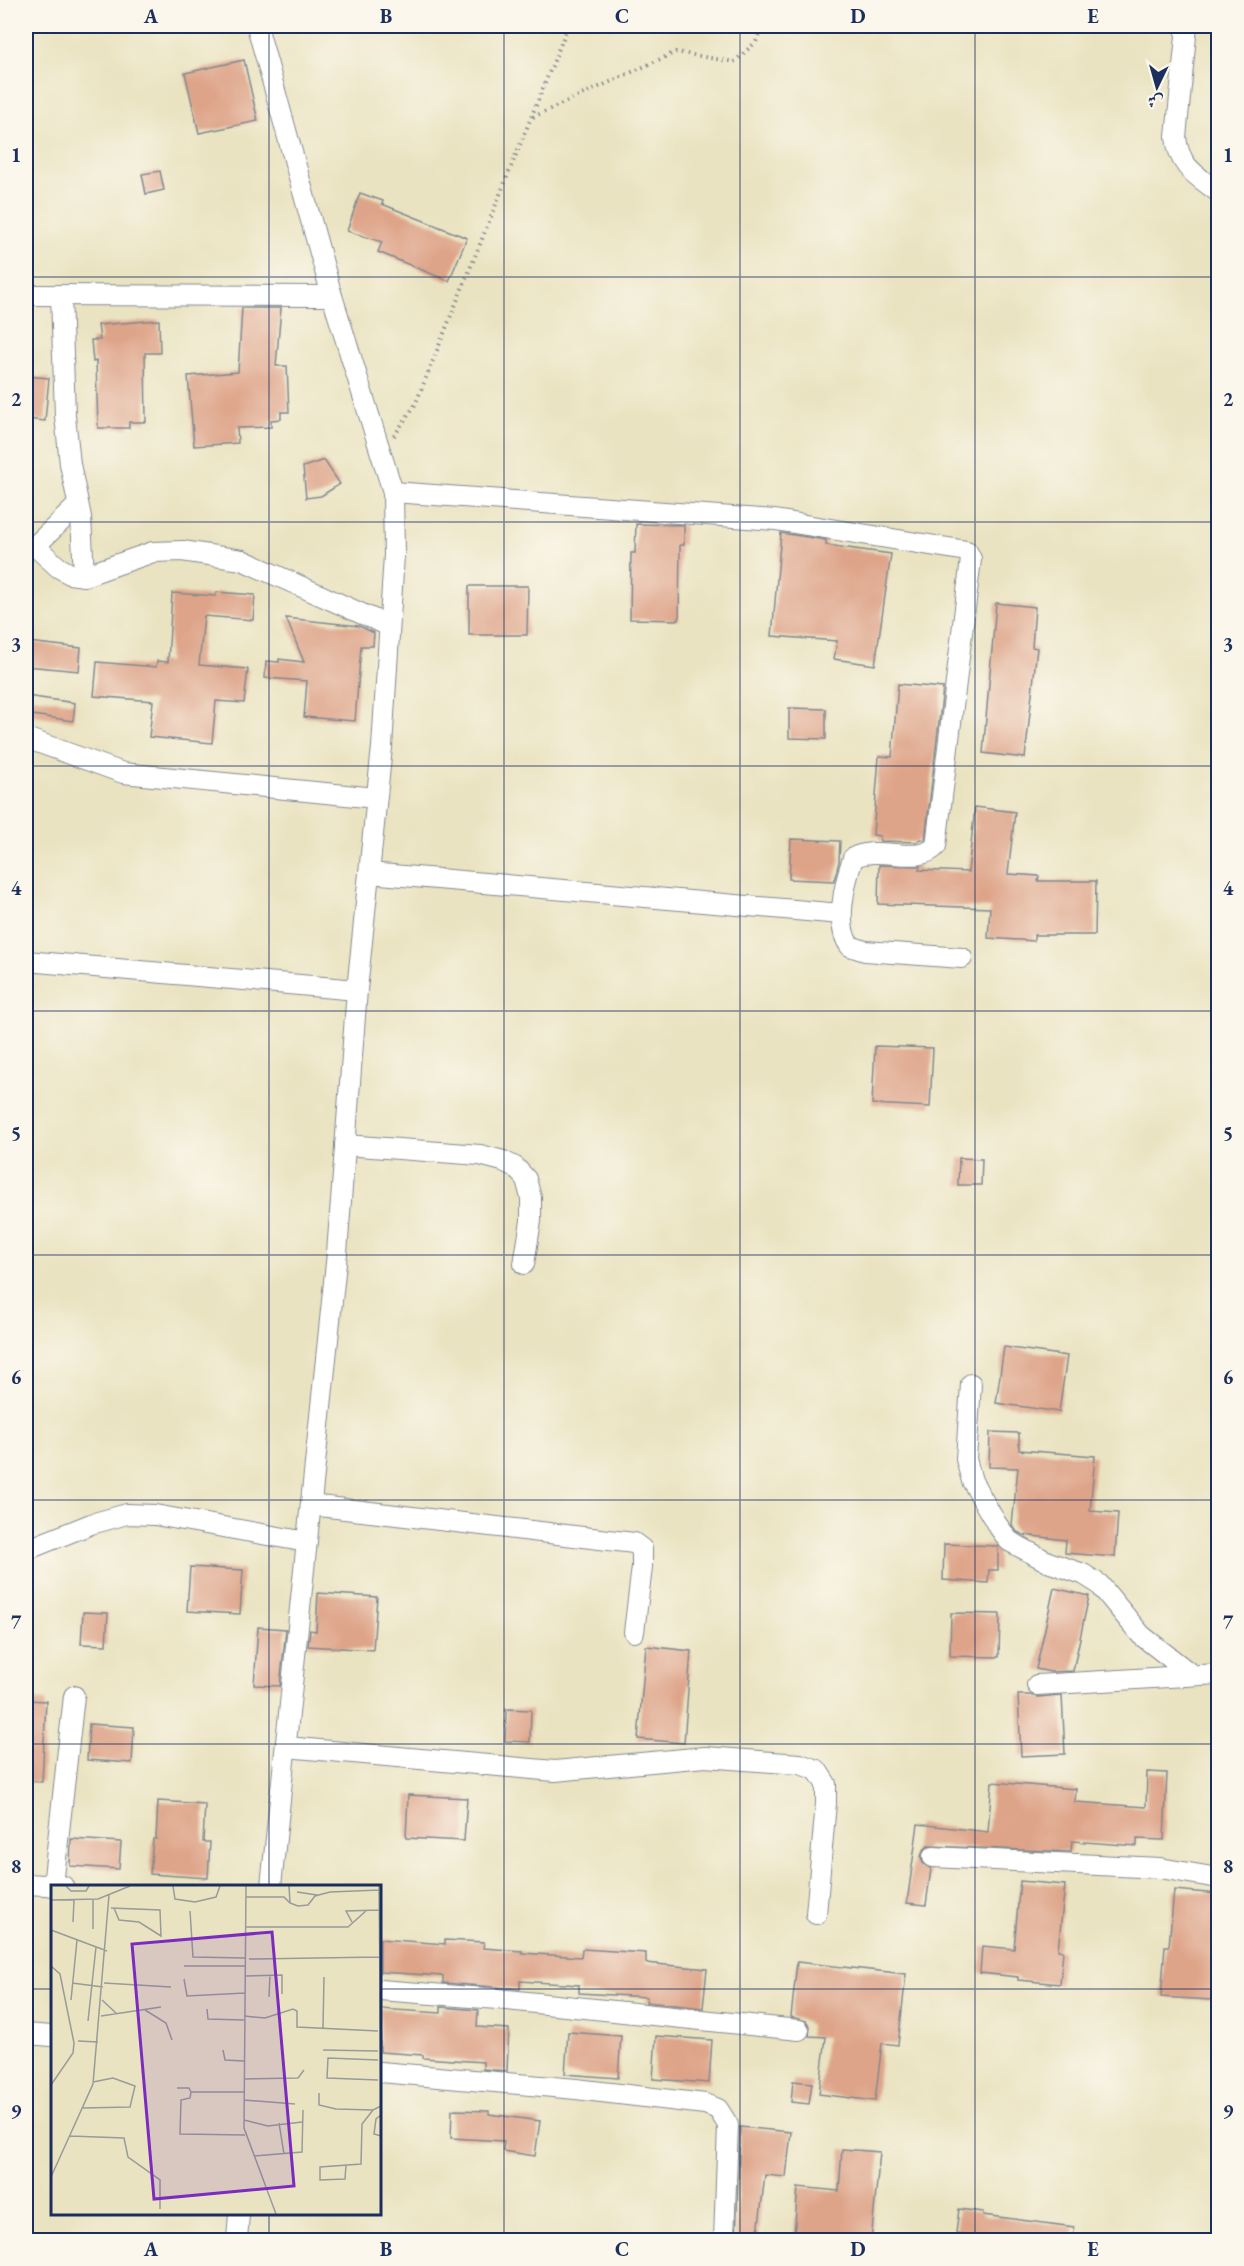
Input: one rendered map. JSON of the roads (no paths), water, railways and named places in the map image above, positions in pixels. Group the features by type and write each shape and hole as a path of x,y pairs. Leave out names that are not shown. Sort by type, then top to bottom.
{"street":[{"path":"256,26 333,296 393,492 394,555 376,798 357,990 337,1253 271,1885"},
{"path":"1187,26 1176,137 1177,151 1181,160 1191,171 1218,192"},
{"path":"26,295 333,296"},
{"path":"61,295 65,416 81,517 84,576"},
{"path":"393,492 775,520 967,551 971,559 936,846 931,852 923,855 877,852 861,854 854,858 842,914 842,931 850,946 865,951 962,958"},
{"path":"78,505 30,547 70,574 84,576 153,552 182,551 242,560 389,626"},
{"path":"26,738 123,773 376,798"},
{"path":"369,873 842,914"},
{"path":"26,961 357,990"},
{"path":"345,1145 480,1155 516,1167 526,1179 531,1198 531,1221 524,1264"},
{"path":"971,1384 966,1459 972,1481 1009,1541 1048,1562 1083,1574 1099,1584 1141,1635 1192,1676"},
{"path":"311,1505 634,1543 642,1549 634,1632"},
{"path":"26,1550 91,1524 127,1514 155,1515 307,1542"},
{"path":"1036,1685 1218,1674"},
{"path":"59,1885 74,1696"},
{"path":"286,1747 555,1771 705,1757 800,1764 818,1770 826,1784 816,1914"},
{"path":"933,1857 1160,1868 1218,1878"},
{"path":"26,1884 51,1886"},
{"path":"381,1990 497,1999 799,2030"},
{"path":"26,2034 51,2036"},
{"path":"381,2072 576,2089 705,2104 718,2109 728,2125 724,2241"},
{"path":"237,2241 239,2215"}]}
